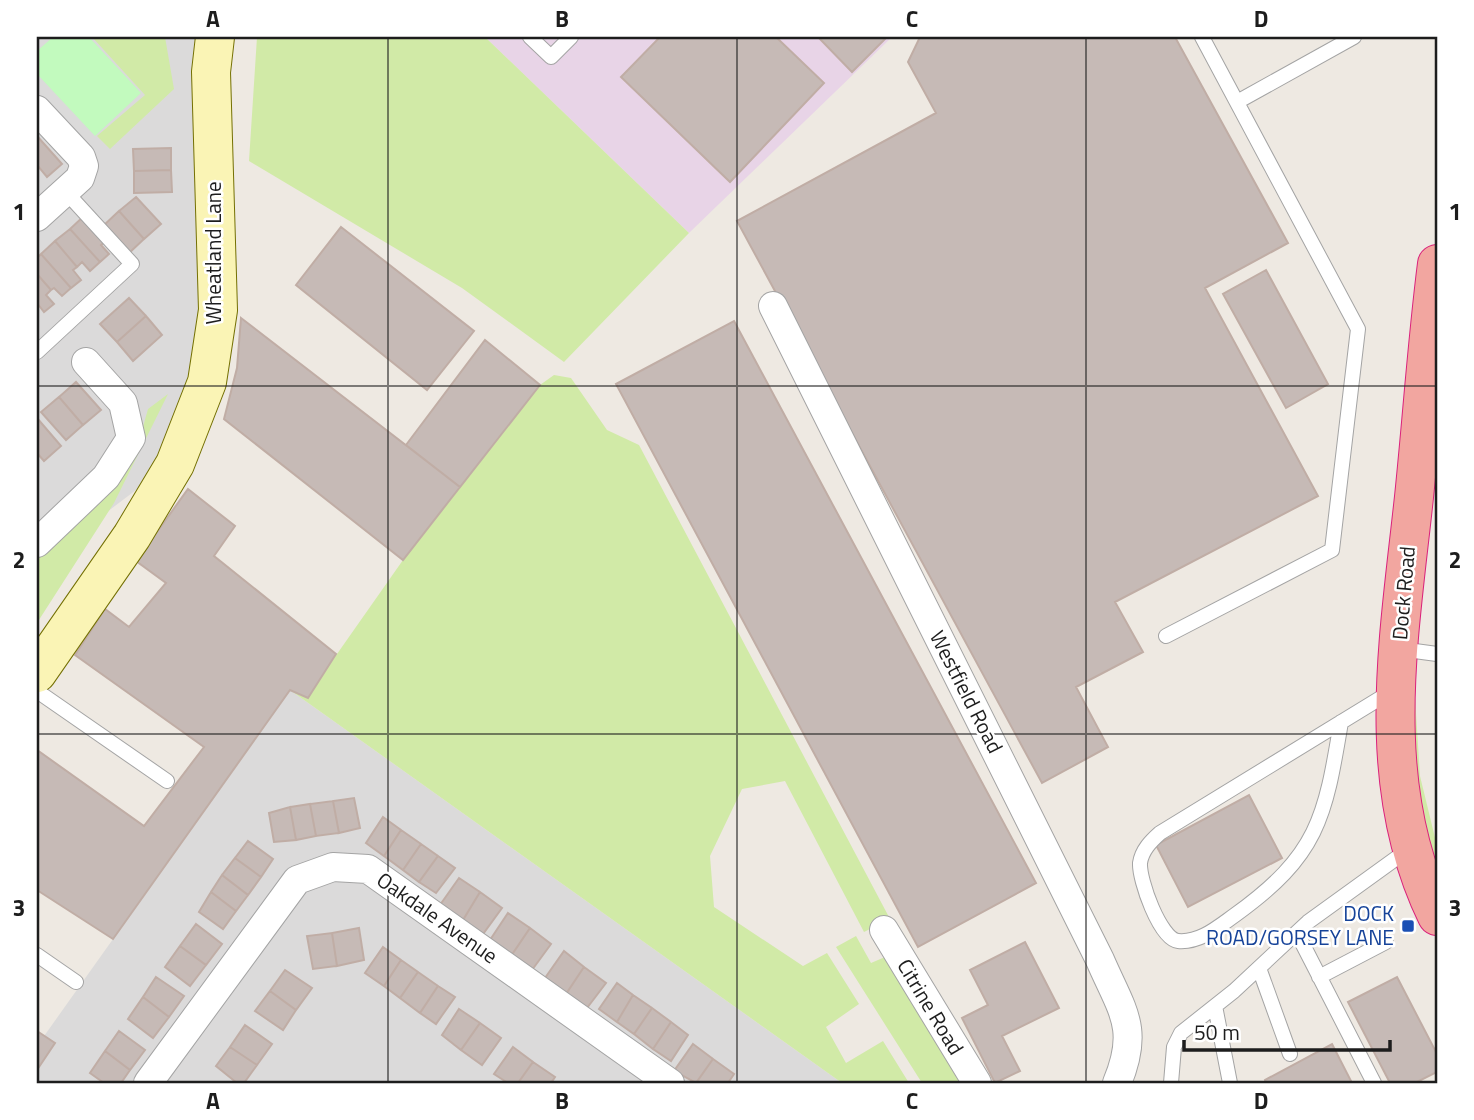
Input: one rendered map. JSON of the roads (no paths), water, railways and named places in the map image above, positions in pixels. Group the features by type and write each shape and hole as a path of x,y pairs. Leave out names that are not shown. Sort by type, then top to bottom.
{"highway":[{"name":"Dock Road","path":"1437,264 1433,346 1395,689 1396,776 1412,846 1437,916"}],"main road":[{"name":"Wheatland Lane","path":"37,673 125,547 175,464 207,382 218,310 211,72 215,37"}],"street":[{"path":"37,110 81,158 84,166 80,178 37,217"},
{"name":"Westfield Road","path":"773,306 1100,960 1130,1030 1128,1057 1117,1083"},
{"path":"37,543 106,477 131,438 123,403 86,362"},
{"name":"Oakdale Avenue","path":"148,1083 297,880 333,867 368,869 670,1083"},
{"name":"Citrine Road","path":"884,930 977,1083"}],"lane":[{"path":"530,37 551,57 571,37"},
{"path":"1166,636 1332,550 1358,328 1202,37"},
{"path":"1237,102 1354,37"},
{"path":"37,352 132,264 65,191"},
{"path":"1399,649 1437,654"},
{"path":"1342,722 1330,790 1309,845 1291,869 1254,901 1213,930 1193,940 1175,941 1163,933 1143,882 1140,863 1146,846 1160,833 1395,689"},
{"path":"37,691 167,781"},
{"path":"1171,1083 1174,1046 1181,1033 1297,933 1412,846"},
{"path":"1297,933 1374,1083"},
{"path":"1319,977 1386,942"},
{"path":"37,955 76,982"},
{"path":"1259,968 1290,1054"},
{"path":"1215,1006 1230,1083"}],"place":[{"name":"DOCK ROAD/GORSEY LANE","path":"1408,926"}]}
